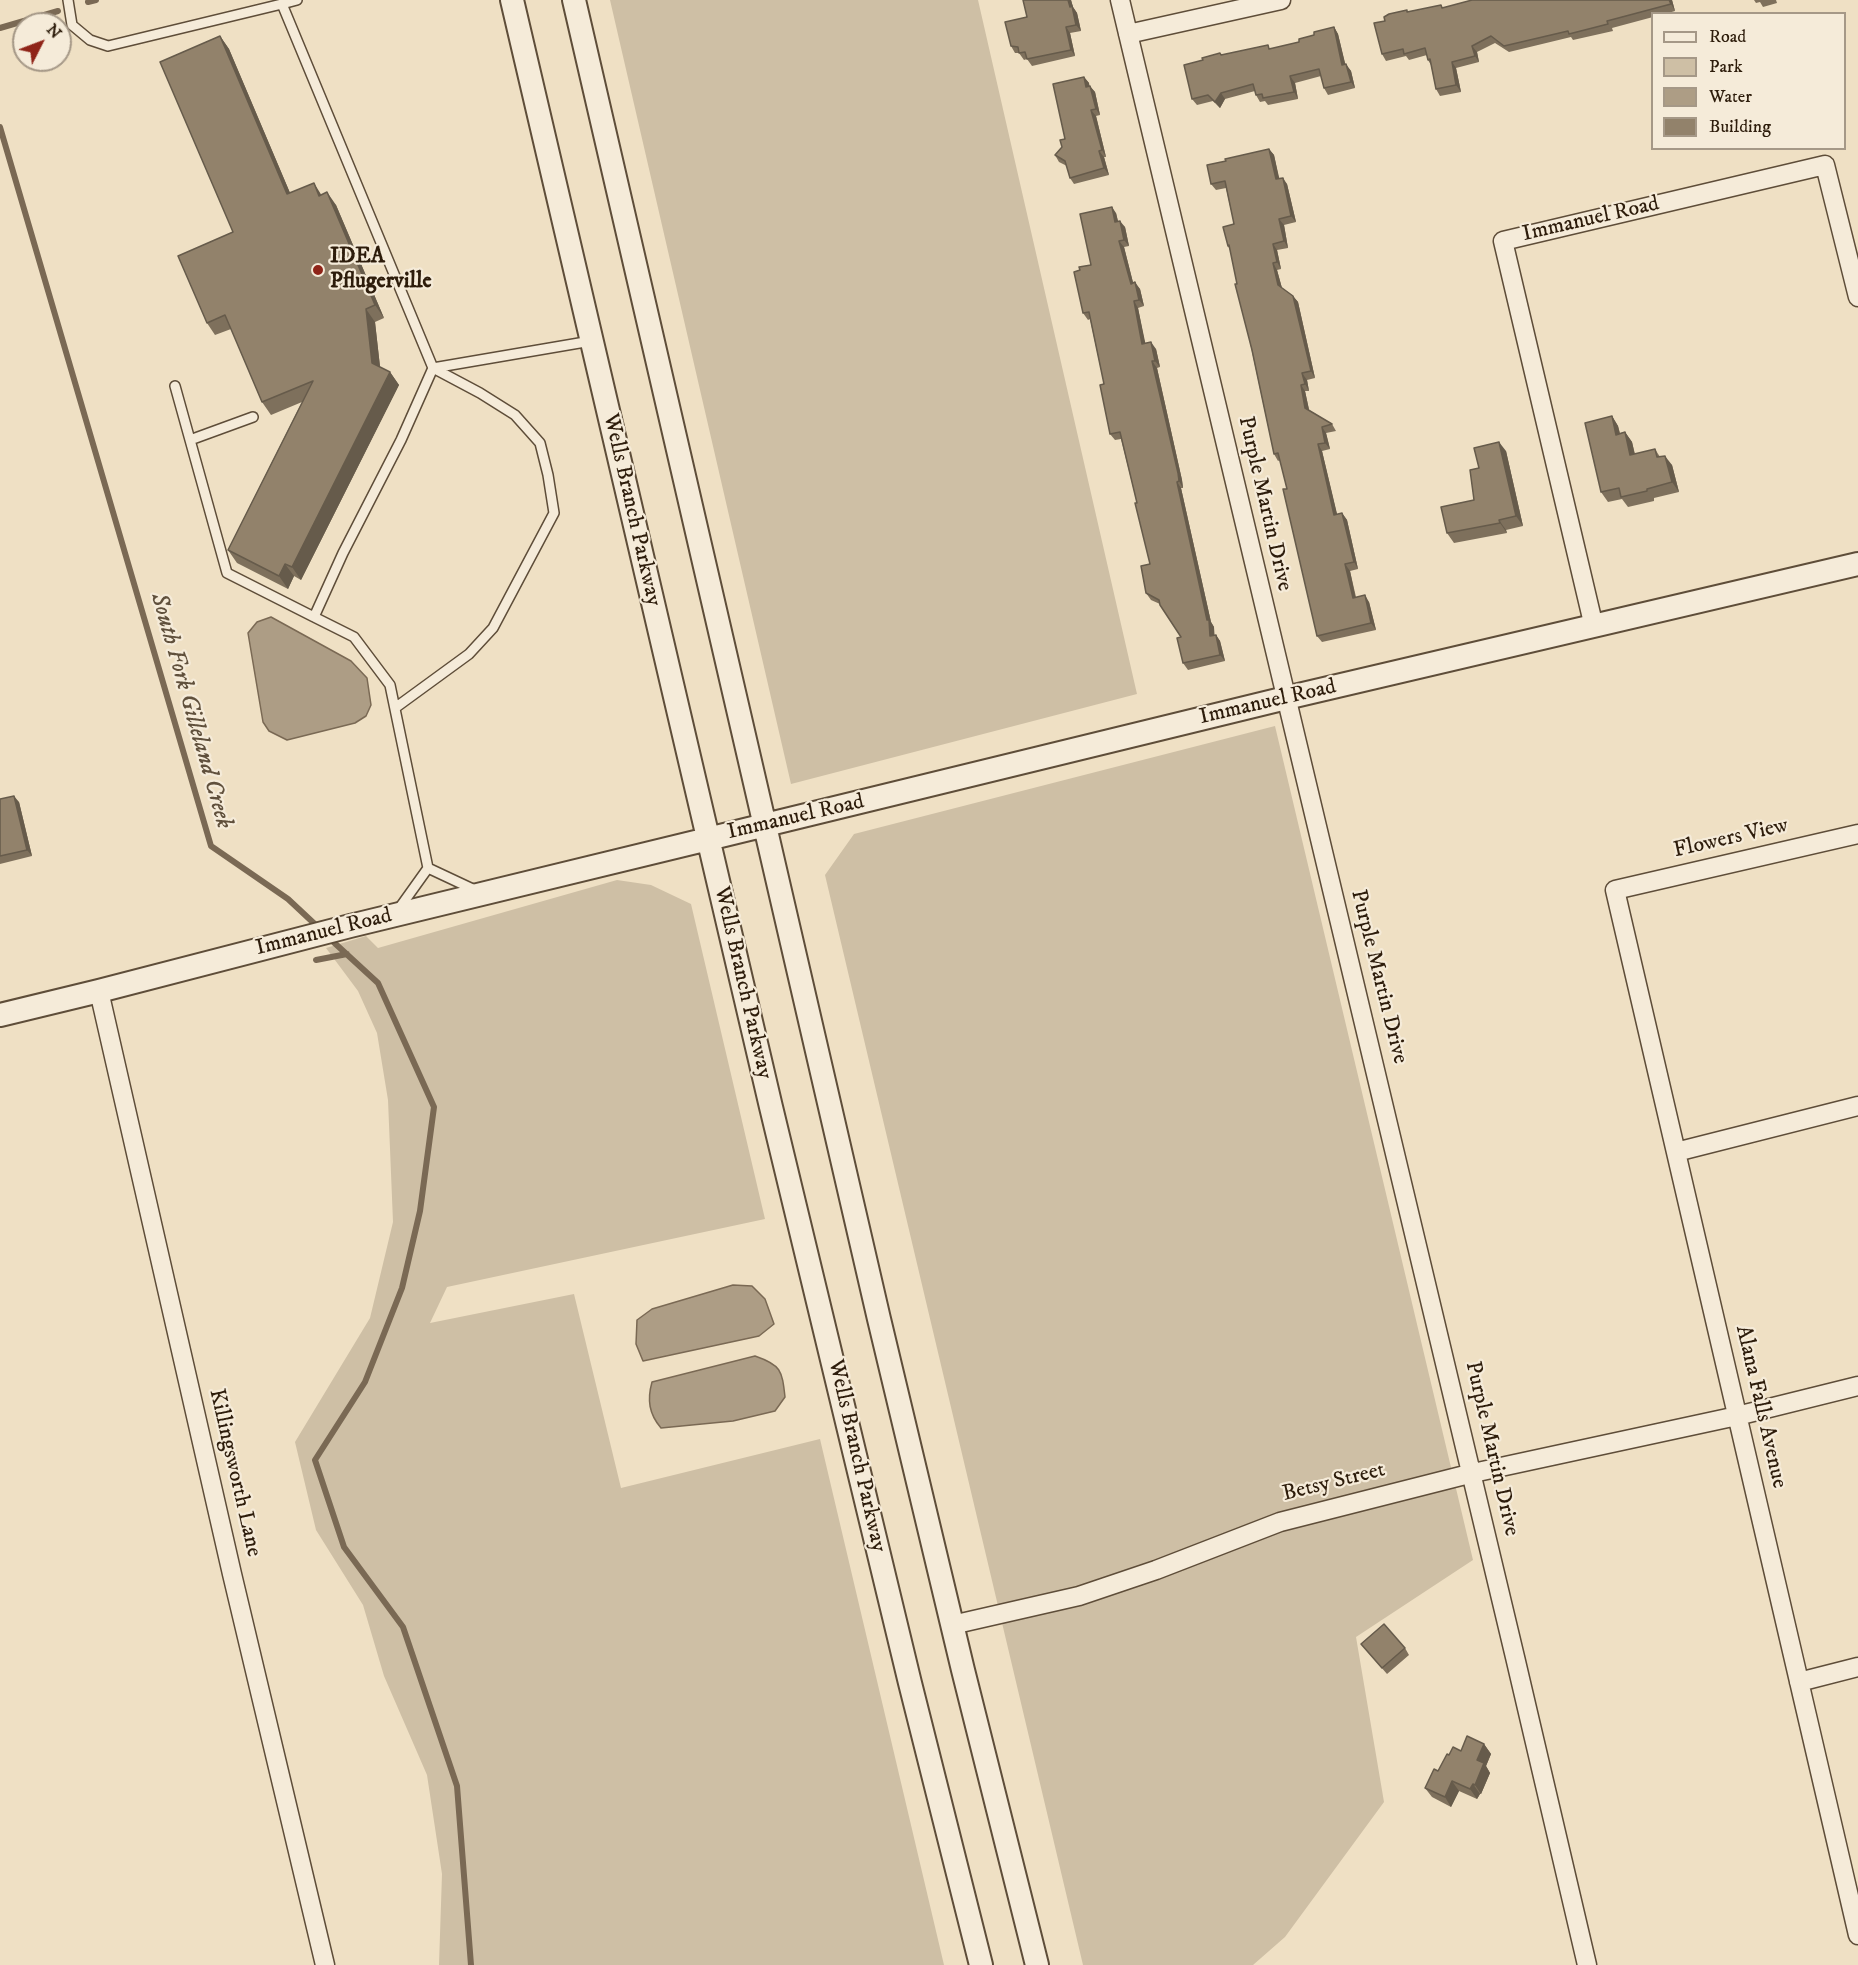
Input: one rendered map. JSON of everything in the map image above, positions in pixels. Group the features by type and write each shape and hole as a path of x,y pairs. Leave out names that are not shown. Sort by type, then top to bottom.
{"street":[{"name":"Wells Branch Parkway","path":"512,0 708,838 910,1683 981,1965"},
{"path":"574,0 952,1625 1037,1965"},
{"name":"Purple Martin Drive","path":"1120,0 1473,1473 1587,1965"},
{"path":"1128,34 1281,0"},
{"name":"Immanuel Road","path":"1594,627 1503,241 1825,165 1858,297"},
{"name":"Immanuel Road","path":"0,1015 708,838 1286,698 1858,564"},
{"name":"Flowers View","path":"1615,890 1858,834"},
{"name":"Alana Falls Avenue","path":"1615,890 1858,1935"},
{"name":"Killingsworth Lane","path":"99,992 229,1562 325,1965"},
{"path":"1676,1152 1858,1106"},
{"name":"Betsy Street","path":"952,1625 1079,1596 1156,1570 1280,1522 1473,1473 1737,1416 1858,1386"},
{"path":"1799,1682 1858,1667"}],"lane":[{"path":"68,0 72,25 90,40 108,46 297,0"},
{"path":"282,4 433,368 515,415 540,443 554,513 493,628 469,654 395,708"},
{"path":"433,368 591,341"},
{"path":"314,617 343,553 401,441 433,368"},
{"path":"175,386 227,573 354,637 390,686 428,868 395,915"},
{"path":"190,440 253,417"},
{"path":"428,868 483,894"}],"green space":[{"path":"610,0 978,0 1137,694 791,784"},
{"path":"1275,726 1473,1560 1356,1637 1384,1802 1285,1937 1253,1965 1083,1965 825,875 854,834"},
{"path":"617,880 651,885 691,904 765,1219 447,1287 430,1323 574,1294 621,1488 820,1439 944,1965 439,1965 442,1874 427,1775 384,1676 363,1605 316,1530 295,1442 370,1318 393,1222 388,1100 377,1033 358,991 326,948 366,936 378,948"}],"water":[{"path":"271,617 351,661 367,678 371,705 366,716 355,723 287,740 269,731 263,722 248,633 257,622"},
{"path":"733,1285 752,1286 765,1299 774,1324 759,1336 643,1361 636,1344 637,1320 652,1309"},
{"path":"755,1356 775,1366 783,1380 785,1397 775,1411 733,1421 661,1428 657,1423 650,1406 652,1382"}],"building":[{"path":"1023,0 1068,0 1070,7 1072,6 1076,25 1066,27 1071,50 1027,59 1025,52 1019,53 1018,47 1011,46 1005,22 1027,17"},
{"path":"1472,0 1669,0 1671,4 1569,34 1568,31 1504,46 1491,36 1472,46 1475,56 1452,62 1456,85 1436,89 1430,59 1428,60 1425,48 1404,54 1403,49 1382,54 1374,23 1385,21 1384,17 1389,14 1441,5 1442,8"},
{"path":"1334,27 1342,65 1346,64 1351,82 1324,88 1319,69 1290,76 1294,92 1263,98 1262,94 1256,95 1253,84 1221,93 1215,102 1208,95 1192,99 1184,65 1220,53 1221,55 1268,45 1269,49 1299,42 1299,39 1314,35 1314,32"},
{"path":"220,36 287,194 314,183 319,196 327,192 375,305 366,309 372,363 390,372 292,567 285,564 279,576 228,550 313,381 262,402 225,315 207,323 178,256 233,232 160,62"},
{"path":"1084,77 1086,87 1090,86 1096,109 1091,110 1102,150 1099,151 1104,168 1070,178 1065,161 1055,155 1062,147 1060,140 1065,139 1053,84"},
{"path":"1269,149 1276,179 1283,178 1291,216 1279,219 1284,241 1273,244 1277,262 1273,263 1278,285 1293,296 1311,371 1302,373 1305,384 1301,385 1305,408 1332,424 1322,427 1325,443 1318,444 1334,515 1342,513 1354,562 1345,564 1353,598 1365,595 1371,623 1317,636 1283,489 1287,489 1278,453 1274,454 1252,350 1235,284 1237,284 1229,245 1223,227 1234,224 1225,181 1211,184 1207,165"},
{"path":"1112,207 1115,222 1120,221 1124,240 1119,241 1131,284 1135,282 1139,300 1134,301 1142,344 1151,342 1155,361 1152,361 1178,473 1179,481 1177,482 1207,620 1209,620 1210,636 1216,635 1220,655 1183,663 1177,638 1181,637 1159,600 1146,593 1141,566 1150,564 1135,503 1137,503 1120,432 1110,434 1100,385 1104,384 1089,312 1083,313 1074,272 1080,270 1079,267 1091,265 1080,214"},
{"path":"1612,416 1616,435 1625,432 1630,455 1655,449 1657,457 1665,456 1672,482 1621,497 1619,488 1601,492 1585,423"},
{"path":"1499,442 1516,516 1499,520 1500,523 1447,533 1441,507 1474,500 1470,470 1479,468 1474,448"},
{"path":"14,796 27,850 0,856 0,799"},
{"path":"1384,1624 1405,1648 1382,1668 1361,1644"},
{"path":"1467,1736 1484,1744 1477,1760 1484,1763 1475,1785 1473,1784 1470,1789 1452,1781 1445,1797 1425,1788 1434,1769 1438,1771 1453,1747 1461,1751"}],"waterway":[{"path":"88,2 96,0"},
{"path":"0,28 58,11"},
{"name":"South Fork Gilleland Creek","path":"0,127 211,846 288,899 319,928"},
{"name":"South Fork Gilleland Creek","path":"328,937 378,983 434,1107 420,1211 402,1288 365,1382 315,1460 344,1547 403,1627 457,1786 471,1965"},
{"path":"316,960 347,954"}],"place":[{"name":"IDEA Pflugerville","path":"318,270"}]}
